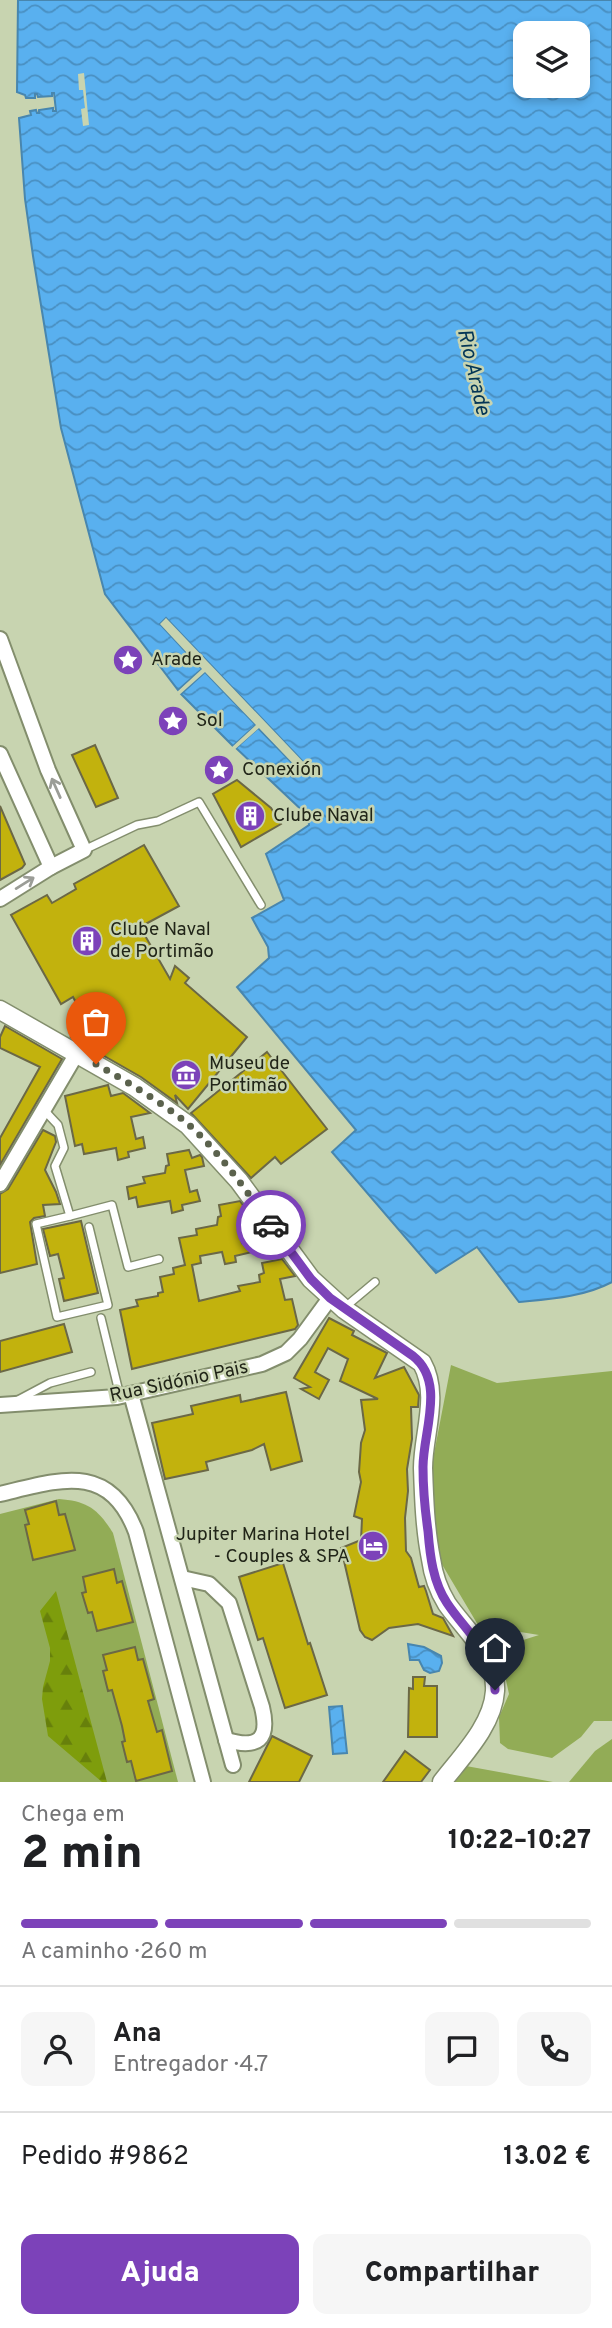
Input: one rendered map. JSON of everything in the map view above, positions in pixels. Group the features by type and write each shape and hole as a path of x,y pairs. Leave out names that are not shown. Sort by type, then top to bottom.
{"street":[{"path":"0,639 48,770 84,850 0,899"},
{"path":"0,754 51,867"},
{"path":"0,1000 37,1031"},
{"path":"0,1010 135,1087 188,1125 239,1181 311,1279 337,1303 422,1363 429,1375 430,1412 423,1466 431,1560 446,1602 485,1653 495,1678 494,1702 490,1713 442,1782"},
{"path":"0,1184 77,1053"},
{"name":"Rua Sidónio Pais","path":"5,1404 62,1403 125,1395 275,1359 286,1353 337,1303"},
{"path":"125,1395 182,1578 233,1765"},
{"path":"0,1494 59,1480 81,1480 99,1486 117,1498 130,1515 203,1782"},
{"path":"182,1578 209,1584 229,1603 262,1707 265,1723 260,1739 254,1744 246,1745 226,1740"}],"lane":[{"path":"84,850 137,825 158,821 199,802 261,905"},
{"path":"44,1110 58,1125 64,1148 55,1166 70,1216"},
{"path":"89,1227 108,1305 57,1317 36,1224 111,1205 128,1267 159,1259"},
{"path":"337,1303 375,1282"},
{"path":"101,1318 125,1395"},
{"path":"5,1404 50,1382 91,1372"}],"green space":[{"path":"451,1365 497,1383 612,1371 612,1721 594,1721 581,1737 552,1758 508,1749 500,1743 499,1717 509,1694 502,1662 493,1645 539,1635 478,1625 437,1556 432,1464"},
{"path":"59,1499 91,1508 113,1533 178,1782 0,1782 0,1514"},
{"path":"56,1591 107,1782 102,1782 48,1736 42,1699 50,1648 40,1611"},
{"path":"612,1739 612,1782 569,1782 595,1751"},
{"path":"466,1766 553,1782 454,1782"}],"water":[{"name":"Rio Arade","path":"18,0 612,0 612,1282 578,1294 519,1302 477,1247 436,1273 332,1152 356,1130 237,987 269,958 268,947 252,918 284,900 266,854 309,825 308,816 236,748 258,728 303,774 309,768 166,618 160,624 202,669 178,690 105,594 61,428 25,199 19,118 31,115 30,111 36,110 39,113 39,110 53,108 53,111 56,111 54,93 52,96 38,97 35,94 35,98 26,98 17,92"},
{"path":"205,672 256,725 233,746 181,694"},
{"path":"408,1644 424,1647 441,1656 439,1671 430,1673 424,1670 419,1660 410,1660"},
{"path":"342,1706 347,1753 333,1754 329,1707"}],"pier":[{"path":"84,73 89,125 83,126 81,109 85,108 83,90 79,90 78,74"},
{"path":"166,618 309,768 303,774 259,728 233,751 231,748 256,725 205,672 178,696 176,693 202,669 160,624","holes":["166,623 304,768 206,669"]}],"building":[{"path":"95,745 118,798 96,807 72,755"},
{"name":"Clube Naval","path":"237,780 271,808 281,824 241,847 213,794"},
{"path":"0,806 25,864 0,880"},
{"path":"144,845 179,906 140,927 170,979 175,966 189,978 185,983 247,1037 188,1109 175,1095 177,1103 141,1077 71,1037 88,1025 73,997 61,1004 11,915 47,895 52,903 76,889 74,884"},
{"path":"5,1026 62,1059 0,1165 0,1138 40,1067 0,1048 0,1037"},
{"path":"267,1052 327,1129 281,1164 275,1157 251,1178 191,1113"},
{"path":"108,1085 111,1096 123,1093 150,1113 131,1117 136,1139 143,1137 145,1148 128,1152 129,1157 118,1160 116,1148 84,1154 82,1144 75,1146 65,1096"},
{"path":"43,1130 55,1136 56,1142 45,1170 60,1204 43,1205 45,1216 34,1218 30,1222 37,1264 0,1273 0,1194 8,1189"},
{"path":"189,1150 192,1158 200,1155 202,1157 204,1166 185,1170 190,1192 197,1190 200,1201 182,1205 183,1210 172,1213 170,1201 138,1207 136,1197 129,1199 127,1187 145,1183 143,1177 165,1173 166,1166 169,1165 167,1154"},
{"path":"240,1201 252,1218 238,1221 242,1243 250,1241 252,1252 235,1256 236,1262 225,1264 222,1252 200,1256 201,1263 192,1265 199,1301 240,1291 238,1286 260,1282 259,1275 264,1273 262,1263 282,1259 295,1276 280,1279 285,1300 292,1299 298,1325 295,1329 132,1369 120,1310 138,1306 136,1300 158,1296 158,1293 163,1292 160,1277 174,1274 173,1268 185,1265 179,1238 197,1235 196,1229 217,1225 218,1217 221,1216 219,1205"},
{"path":"81,1221 98,1293 64,1301 59,1279 64,1278 58,1254 50,1256 43,1229"},
{"path":"329,1318 354,1331 352,1335 387,1353 375,1378 404,1367 419,1395 418,1407 411,1407 412,1439 407,1469 405,1518 406,1551 411,1558 419,1587 424,1586 433,1614 443,1618 453,1636 418,1624 389,1628 372,1640 365,1637 360,1630 341,1548 361,1540 362,1519 354,1516 361,1482 361,1443 365,1430 361,1400 378,1399 340,1381 348,1359 328,1348 315,1372 329,1380 319,1399 301,1389 310,1387 294,1378"},
{"path":"64,1324 72,1352 0,1372 0,1341"},
{"path":"286,1392 302,1461 271,1470 264,1444 252,1450 206,1462 208,1470 165,1479 152,1423 193,1414 191,1406 240,1395 241,1402"},
{"path":"56,1501 59,1515 65,1514 75,1550 33,1560 25,1525 29,1524 25,1510"},
{"path":"283,1563 327,1695 285,1708 263,1638 258,1640 239,1577"},
{"path":"114,1569 117,1583 122,1581 133,1622 97,1631 92,1612 88,1613 82,1593 86,1592 83,1577"},
{"path":"135,1647 138,1660 143,1659 154,1699 148,1701 157,1732 162,1730 172,1771 136,1781 131,1761 127,1762 122,1742 125,1741 122,1726 112,1690 108,1691 103,1671 107,1670 103,1655"},
{"path":"413,1677 425,1677 424,1686 437,1686 437,1737 408,1737 409,1688 413,1689"},
{"path":"272,1736 312,1756 299,1782 249,1782"},
{"path":"405,1751 430,1770 421,1782 383,1782"}],"way so far":[{"path":"96,1064 135,1087 188,1125 239,1181 271,1225"}],"place":[{"name":"Arade","path":"128,660"},
{"name":"Sol","path":"173,721"},
{"name":"Conexión","path":"219,770"},
{"name":"Clube Naval","path":"250,816"},
{"name":"Clube Naval de Portimão","path":"87,941"},
{"name":"Museu de Portimão","path":"186,1075"},
{"name":"Jupiter Marina Hotel - Couples & SPA","path":"373,1546"}],"route":[{"path":"271,1225 311,1279 330,1298 413,1356 422,1363 429,1375 430,1412 423,1466 431,1560 446,1602 492,1666 495,1690"}]}
